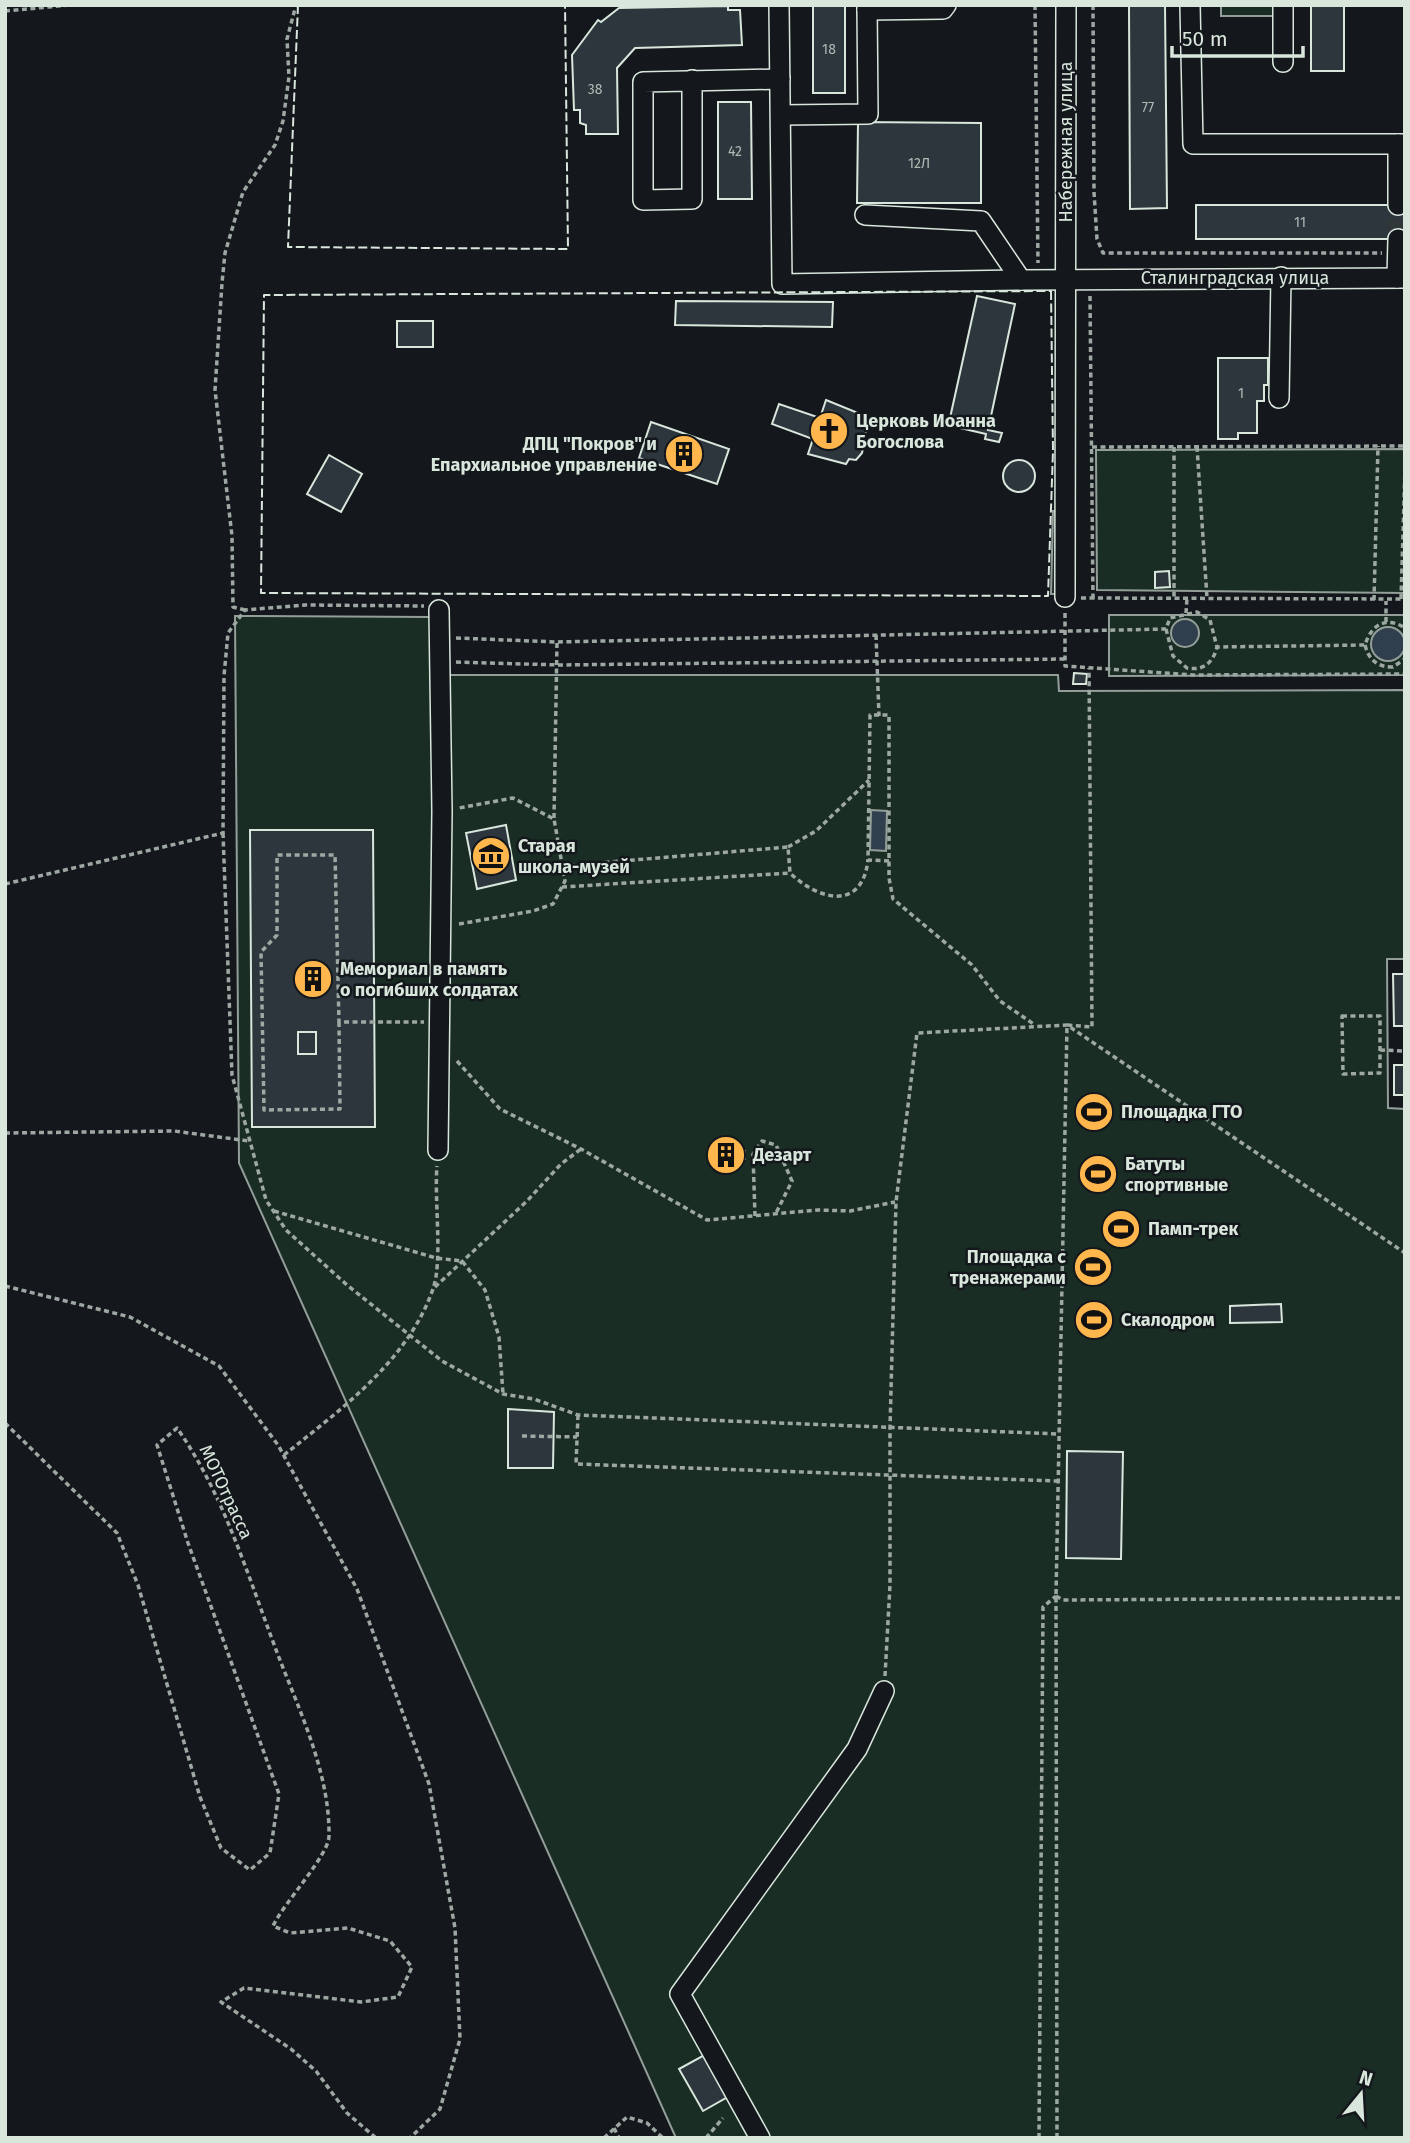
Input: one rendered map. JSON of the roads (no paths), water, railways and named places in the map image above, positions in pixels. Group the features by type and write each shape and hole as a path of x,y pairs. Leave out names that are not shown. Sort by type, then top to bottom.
{"street":[{"path":"779,5 781,115 867,114 867,8 943,9 946,5"},
{"name":"Набережная улица","path":"1065,597 1066,5"},
{"path":"1190,5 1193,144 1401,144 1398,205"},
{"path":"1283,5 1283,62"},
{"path":"692,80 692,199 643,200 643,82 692,80 780,79"},
{"name":"Сталинградская улица","path":"781,115 782,284 1065,278 1401,278"},
{"path":"865,215 981,221 1029,279"},
{"path":"1398,246 1401,278"},
{"path":"1279,398 1281,278"},
{"path":"438,1150 442,1044 439,928 442,811 439,610"},
{"path":"760,2138 680,1994 857,1749 884,1691"}],"water":[{"path":"1185,619 1195,623 1199,633 1195,643 1185,647 1175,643 1171,633 1175,623"},
{"path":"1388,627 1400,632 1405,644 1400,656 1388,661 1376,656 1371,644 1376,632"},
{"path":"871,810 887,811 886,851 870,850"}],"tunnel":[{"path":"1398,205 1398,239"}],"place":[{"name":"Церковь Иоанна Богослова","path":"829,431"},
{"name":"ДПЦ \"Покров\" и Епархиальное управление","path":"684,454"},
{"name":"Старая школа-музей","path":"491,856"},
{"name":"Мемориал в память о погибших солдатах","path":"313,979"},
{"name":"Площадка ГТО","path":"1094,1112"},
{"name":"Дезарт","path":"726,1155"},
{"name":"Батуты спортивные","path":"1098,1174"},
{"name":"Памп-трек","path":"1121,1229"},
{"name":"Площадка с тренажерами","path":"1093,1267"},
{"name":"Скалодром","path":"1094,1320"}]}
